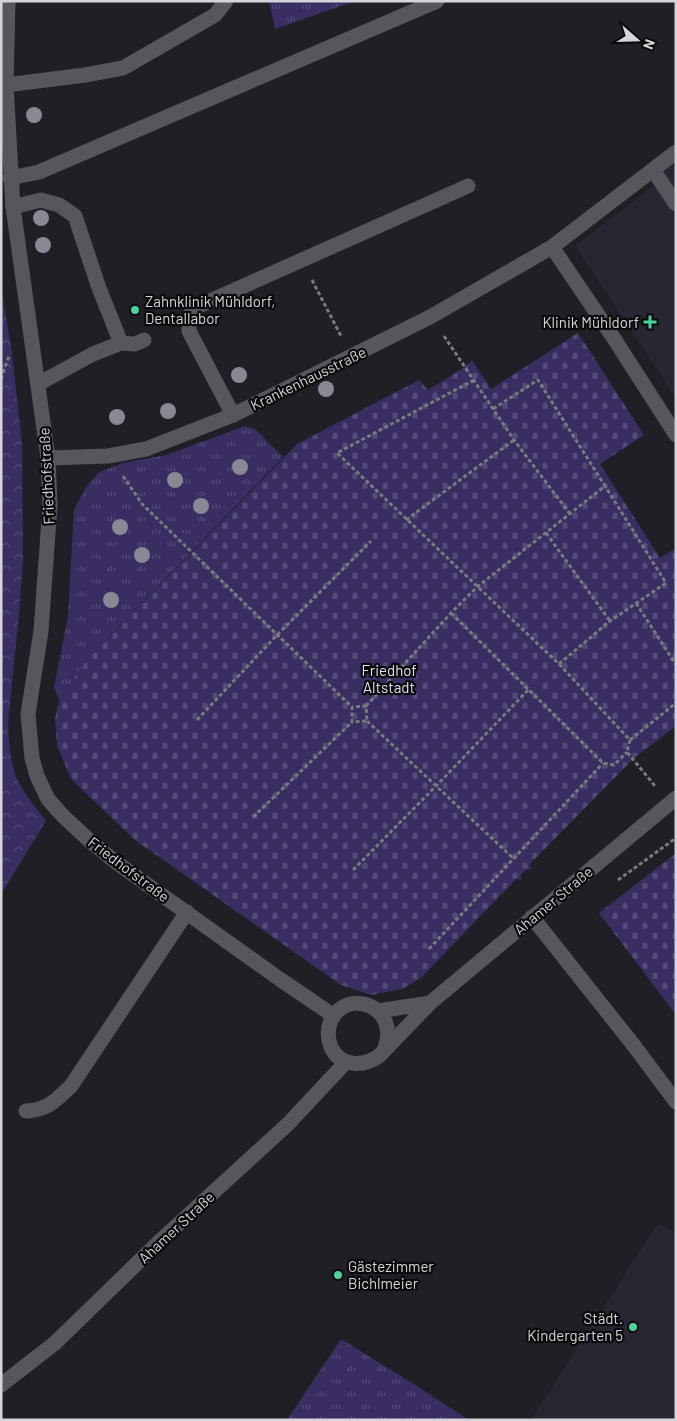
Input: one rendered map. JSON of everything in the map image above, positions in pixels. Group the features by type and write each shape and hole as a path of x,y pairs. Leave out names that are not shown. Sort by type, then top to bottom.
{"street":[{"name":"Friedhofstraße","path":"8,1 6,85 10,178 48,458 50,504 41,631 28,714 32,758 37,776 48,799 90,841 117,863 334,1016"},
{"path":"6,85 123,68 215,15 226,1"},
{"path":"10,178 39,172 437,1"},
{"name":"Krankenhausstraße","path":"48,458 108,456 146,449 233,415 430,317 552,248 676,152"},
{"path":"653,170 676,204"},
{"path":"233,415 189,331 189,318 192,309 468,186"},
{"path":"13,207 42,200 59,205 74,216 99,288 121,343"},
{"path":"552,248 613,337 676,435"},
{"path":"38,384 93,354 121,343 135,344 144,340"},
{"name":"Ahamer Straße","path":"385,1048 430,1003 676,798"},
{"path":"26,1111 37,1110 53,1103 71,1086 186,912"},
{"path":"532,917 636,1047 676,1102"},
{"path":"378,1011 430,1003"},
{"path":"355,1004 371,1006 378,1011 385,1018 388,1028 388,1039 380,1056 364,1064 355,1064 346,1062 337,1056 331,1047 328,1031 334,1016 347,1006 355,1004"},
{"name":"Ahamer Straße","path":"1,1385 55,1343 160,1241 288,1124 346,1062"}],"path":[{"path":"302,260 338,330"},
{"path":"430,317 514,440 570,514"},
{"path":"474,380 337,453 559,664 630,740"},
{"path":"493,409 538,380 666,583 610,621 559,664"},
{"path":"406,520 514,440"},
{"path":"108,456 142,504 352,707 352,722"},
{"path":"352,707 366,706 450,612 477,586 605,486"},
{"path":"546,532 610,621"},
{"path":"197,720 278,634 371,542"},
{"path":"636,603 676,665"},
{"path":"450,612 603,763 614,765 627,752 630,740 676,703"},
{"path":"352,870 529,689"},
{"path":"366,706 367,721 514,859"},
{"path":"253,817 352,722 367,721"},
{"path":"627,752 657,788 662,810"},
{"path":"429,949 603,763"}],"shaded area":[{"name":"Klinik Mühldorf","path":"676,152 676,398 575,246 660,181 653,170"},
{"name":"Städt. Kindergarten 5","path":"658,1223 676,1234 676,1420 531,1420"}],"green space":[{"path":"269,1 355,1 275,29"},
{"path":"1,288 11,346 22,443 23,559 9,713 1,706"},
{"name":"Friedhof Altstadt","path":"578,333 644,435 600,464 660,558 676,548 676,726 633,759 529,865 532,869 525,870 521,875 521,881 517,878 421,978 402,989 371,995 341,985 135,840 71,779 57,745 55,719 59,700 88,659 297,444 419,380 428,390 465,367 472,360 491,389"},
{"path":"245,426 255,429 283,457 88,659 59,700 54,687 68,616 74,510 85,489 99,472 123,463 166,455"},
{"path":"1,706 9,713 8,730 16,778 5,777 1,781"},
{"path":"5,777 16,778 46,821 1,894 1,781"},
{"path":"676,853 676,1015 599,913"},
{"path":"341,1339 412,1383 469,1420 287,1420"}],"place":[{"name":"Zahnklinik Mühldorf, Dentallabor","path":"135,310"},
{"name":"Klinik Mühldorf","path":"650,322"},
{"name":"Gästezimmer Bichlmeier","path":"338,1275"},
{"name":"Städt. Kindergarten 5","path":"633,1327"}]}
